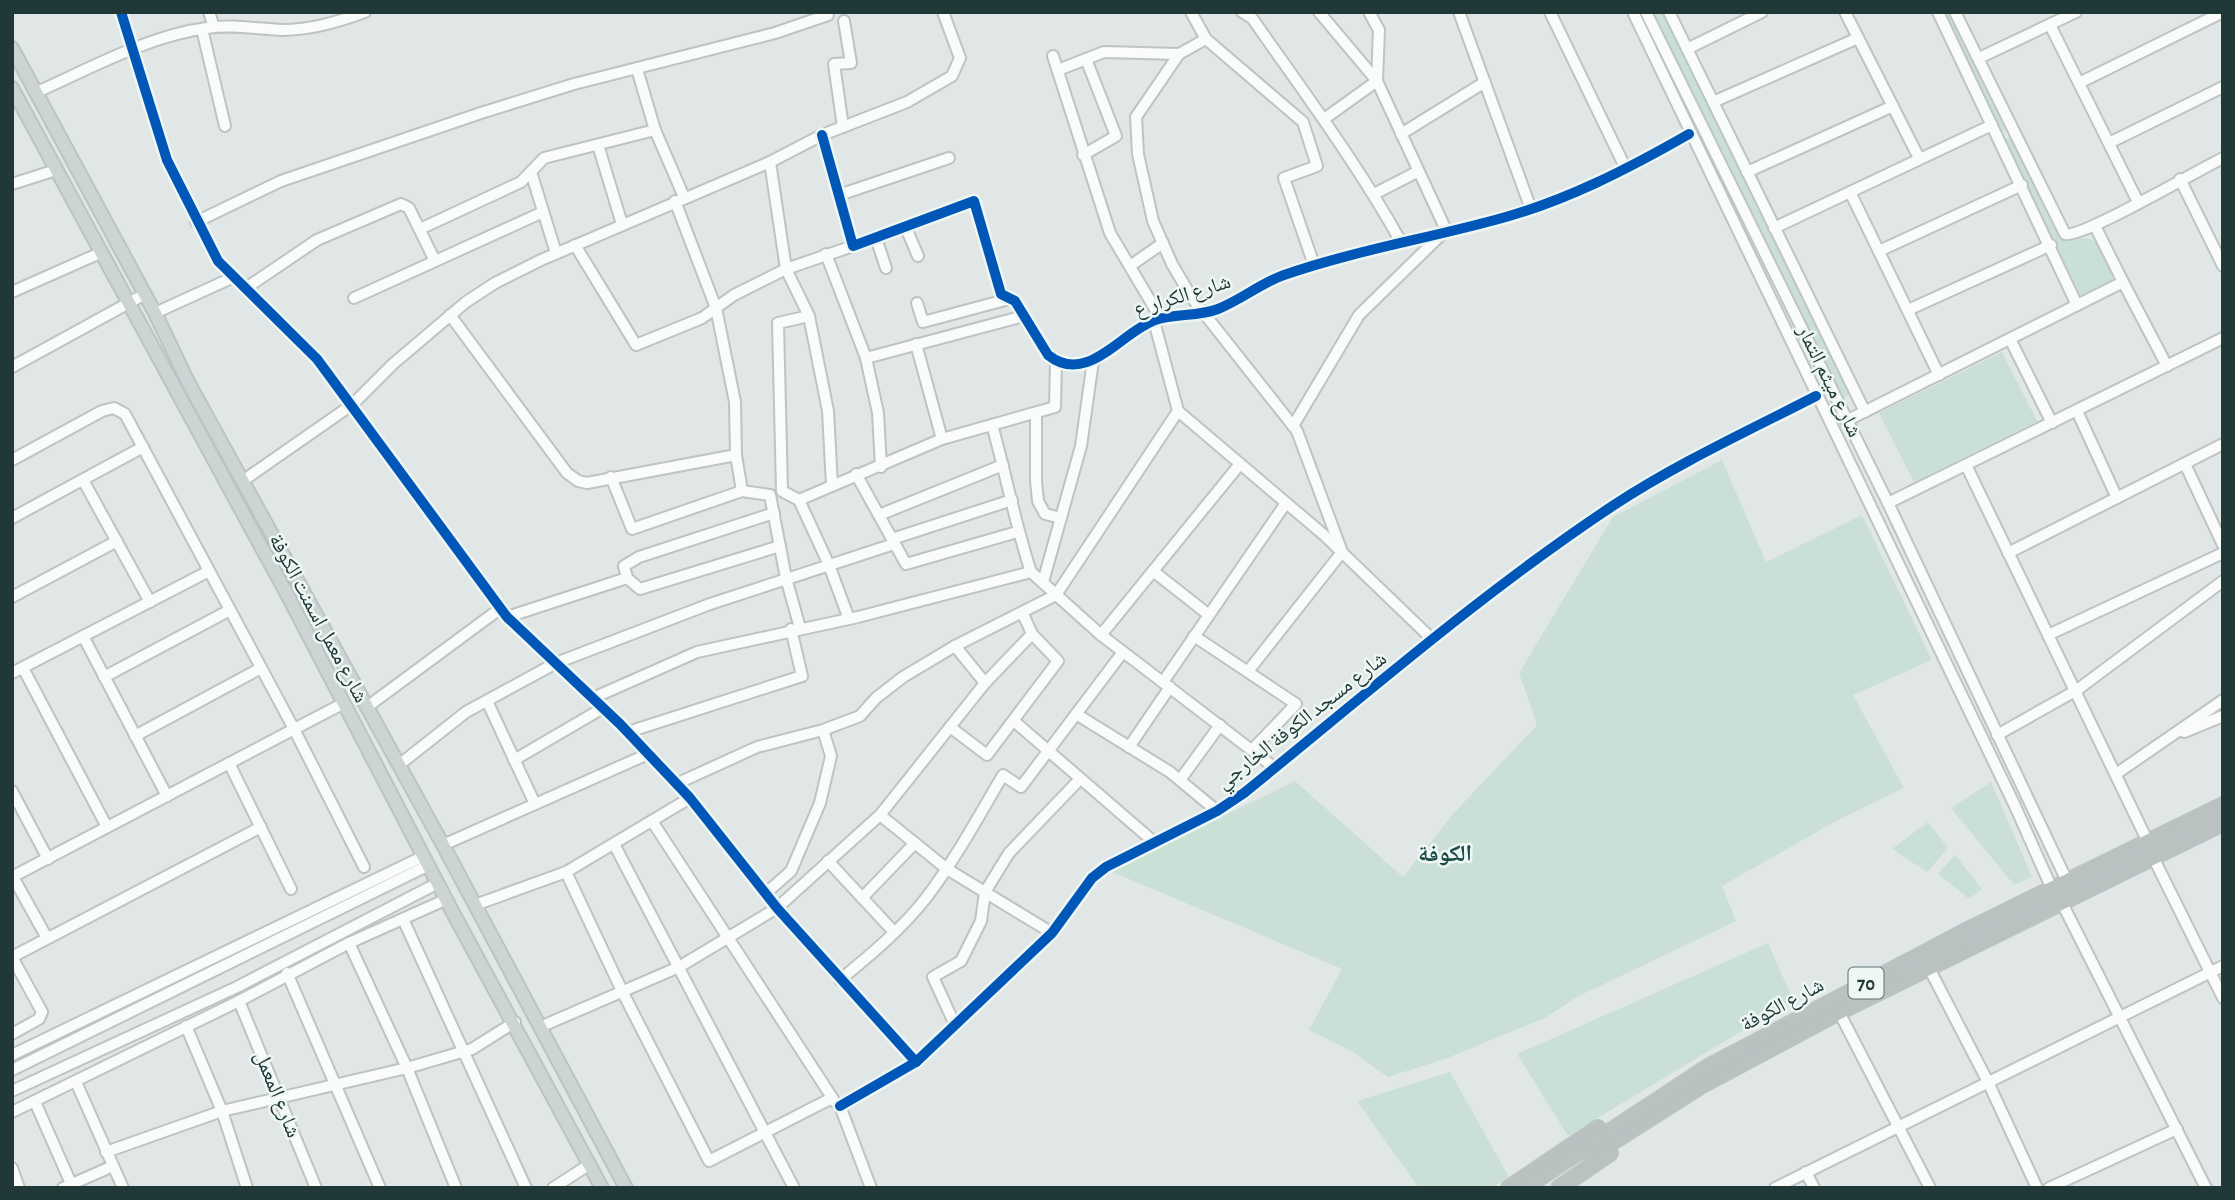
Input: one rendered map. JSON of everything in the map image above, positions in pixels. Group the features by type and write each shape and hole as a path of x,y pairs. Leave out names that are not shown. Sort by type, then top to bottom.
{"highway":[{"name":"شارع الكوفة","path":"1524,1188 1699,1080 1968,930 2223,805"},
{"name":"شارع الكوفة","path":"1541,1188 1699,1080 2011,930 2223,823"},
{"path":"2004,914 2001,924 2011,930"},
{"path":"1968,930 1977,936 1976,946"},
{"path":"1509,1188 1646,1097 1699,1080"},
{"path":"1559,1188 1672,1112 1699,1080"}],"main road":[{"name":"شارع معمل اسمنت الكوفة","path":"12,48 145,294 188,382 437,832 626,1188"},
{"name":"شارع معمل اسمنت الكوفة","path":"12,88 602,1188"},
{"path":"399,810 409,810 419,800"},
{"path":"417,844 424,834 437,832"}],"street":[{"path":"121,12 130,51 167,160 218,261 305,345 353,404 504,613 628,732 690,798 765,894 840,981 916,1062"},
{"path":"209,12 208,28 225,126"},
{"path":"37,92 130,51 208,28 298,29 336,22 365,12"},
{"path":"244,480 353,404 393,364 450,315 495,283 556,253 770,162 822,135 920,95 956,71 959,51 943,12"},
{"path":"1191,12 1206,39 1303,122 1317,166 1284,178 1314,265"},
{"path":"1242,12 1252,18 1324,119 1374,194 1401,242"},
{"path":"1293,426 1359,315 1446,230 1377,81 1319,12"},
{"path":"1369,12 1379,30 1377,81"},
{"path":"1459,12 1531,209"},
{"path":"1550,12 1625,167"},
{"name":"شارع ميثم التمار","path":"1633,12 2052,889"},
{"name":"شارع ميثم التمار","path":"1646,12 1888,503 2067,881"},
{"path":"1669,12 1865,412"},
{"path":"1687,48 1762,12"},
{"path":"1845,12 1919,159"},
{"path":"1938,12 2051,245 2077,305"},
{"path":"1955,12 2065,234 2073,235 2095,226 2223,158"},
{"path":"1979,58 2076,12"},
{"path":"2079,83 2223,12"},
{"path":"196,222 294,176 574,84 727,43 775,33 828,15"},
{"path":"843,127 834,64 851,63 844,21"},
{"path":"2050,25 2138,202"},
{"path":"1713,102 1858,38"},
{"path":"1206,39 1179,54 1136,117 1143,178 1153,221 1192,298 1293,426 1342,552"},
{"path":"1058,71 1104,52 1179,54"},
{"path":"1054,56 1083,155 1110,233 1157,320 1178,411 1342,552 1433,640"},
{"path":"1083,155 1116,136 1086,59"},
{"path":"637,69 716,308 735,402 736,456 741,491"},
{"path":"1324,119 1377,81"},
{"path":"1401,134 1485,82"},
{"path":"2109,143 2223,87"},
{"path":"1747,172 1893,106"},
{"path":"1774,228 1992,125"},
{"path":"420,229 517,185 544,158 655,130"},
{"path":"1998,137 2014,130"},
{"name":"شارع الكرار ع","path":"1093,361 1132,331 1157,320 1205,313 1240,299 1280,276 1314,265 1531,209 1579,192 1689,134"},
{"path":"822,135 853,246"},
{"path":"598,145 622,224"},
{"path":"839,195 949,158"},
{"path":"770,162 786,269 809,316 828,411 832,485"},
{"path":"12,184 56,170"},
{"path":"531,172 556,253"},
{"path":"1374,194 1417,172"},
{"path":"2180,179 2223,266"},
{"path":"1879,251 2022,185"},
{"path":"1850,192 1939,374"},
{"path":"575,245 636,345 702,318 734,295 786,269 876,239 974,201 995,282 1001,294 1015,300 1048,355 1056,361 1078,365 1093,361 1081,446 1043,582"},
{"path":"246,288 317,240 398,204 409,208 435,261"},
{"path":"354,298 542,212"},
{"path":"2095,226 2167,366"},
{"path":"906,228 918,256"},
{"path":"876,239 886,268"},
{"path":"1130,266 1163,243"},
{"path":"1908,310 2051,245"},
{"path":"12,292 100,253"},
{"path":"826,254 866,358 877,413 880,467"},
{"path":"155,313 233,276"},
{"path":"1846,421 2123,282"},
{"path":"12,367 145,294"},
{"path":"917,303 923,322 1009,299"},
{"path":"450,315 567,474 578,481 587,482 736,456"},
{"path":"628,732 802,676 774,513 779,323 809,316"},
{"path":"866,358 1024,316"},
{"path":"1888,503 2223,338"},
{"path":"2010,339 2052,423"},
{"path":"916,344 942,439"},
{"path":"611,477 632,529 741,491 776,493 799,500 942,439 1055,407 1056,361"},
{"name":"شارع مسجد الكوفة الخارجي","path":"622,992 709,1161 916,1062 1052,933 1092,878 1106,867 1217,811 1534,562 1614,505 1816,396"},
{"path":"12,460 102,411 114,408 125,414 294,729 364,867"},
{"path":"677,784 757,747 823,730 860,716 876,698 903,677 955,646 1056,595 1178,411"},
{"path":"2077,411 2118,498"},
{"path":"1036,414 1038,501 1045,514 1060,518"},
{"path":"992,425 1012,500 1017,532 1031,572 1101,635 1275,768"},
{"path":"2008,553 2223,444"},
{"path":"12,518 143,447"},
{"path":"1101,635 1240,464"},
{"path":"2185,464 2223,545"},
{"path":"879,515 1003,465"},
{"path":"1966,465 2077,690 2148,842"},
{"path":"856,474 906,564 1017,532"},
{"path":"83,480 150,601"},
{"path":"799,500 829,565 849,619"},
{"path":"400,765 466,712 556,663 786,578 1012,500"},
{"path":"1129,747 1195,636 1286,503"},
{"path":"774,513 639,557 624,566 627,578 640,589 780,546"},
{"path":"12,597 117,541"},
{"path":"1249,670 1342,552"},
{"path":"2049,635 2223,553"},
{"path":"107,827 17,671 209,571"},
{"path":"1153,571 1209,615"},
{"path":"593,698 697,652 849,619 1031,572"},
{"path":"367,707 504,613 627,578"},
{"path":"1997,735 2077,690 2223,581"},
{"path":"104,677 230,610"},
{"path":"950,727 987,755 1015,722 1058,661 1032,634 1023,614"},
{"path":"540,1027 679,967 777,908 880,815 985,683 1032,634"},
{"path":"83,636 167,796"},
{"path":"1195,636 1296,704 1252,750"},
{"path":"1935,643 1950,636"},
{"path":"955,646 985,683"},
{"path":"840,981 924,901 947,869 1003,775 1021,787 1123,652"},
{"path":"135,736 261,668"},
{"path":"2116,774 2223,700"},
{"path":"487,701 535,804"},
{"path":"47,938 13,877 344,703"},
{"path":"514,760 603,708"},
{"path":"1076,714 1180,780 1217,811"},
{"path":"2165,740 2223,716"},
{"path":"1015,722 1154,842"},
{"path":"1180,780 1220,725"},
{"path":"765,894 791,871 820,803 831,756 823,730"},
{"path":"443,845 648,754"},
{"path":"229,763 291,889"},
{"path":"955,1025 933,977 961,961 981,921 985,892 1009,853 1080,779"},
{"path":"12,791 48,859"},
{"path":"475,905 566,872 690,798"},
{"path":"880,815 947,869 1052,933"},
{"path":"652,821 835,1102 871,1188"},
{"path":"12,1034 40,1019 42,1012 12,957 261,827"},
{"path":"862,898 915,843"},
{"path":"614,844 794,1188"},
{"path":"2153,857 2223,998"},
{"path":"12,1055 406,877 426,861"},
{"path":"12,1070 426,861"},
{"path":"828,861 894,932"},
{"path":"566,872 622,992"},
{"path":"406,877 417,894"},
{"path":"12,1112 239,1001 283,972 438,883"},
{"path":"12,1091 447,899"},
{"path":"2062,904 2206,1188"},
{"path":"404,919 526,1188"},
{"path":"349,943 407,1068 456,1188"},
{"path":"1774,1188 2223,966"},
{"path":"1929,968 1988,1082 2037,1188"},
{"path":"283,972 380,1188"},
{"name":"شارع المعمل","path":"239,1001 316,1188"},
{"path":"1839,1012 1930,1188"},
{"path":"106,1152 222,1111 407,1068 464,1051 515,1022"},
{"path":"186,1026 222,1111 247,1188"},
{"path":"76,1082 123,1188"},
{"path":"35,1102 69,1186 113,1166"},
{"path":"2049,1188 2177,1129"},
{"path":"553,1188 590,1164"},
{"path":"12,1168 19,1188"},
{"path":"1806,1172 1814,1188"}],"green space":[{"path":"1650,12 1666,12 1852,393 1839,400"},
{"path":"1950,12 2010,128 2000,133 1942,16"},
{"path":"2014,135 2063,237 2086,238 2099,245 2113,282 2081,298 2077,296 2003,140"},
{"path":"2002,352 2037,421 1914,482 1879,413"},
{"path":"1722,460 1766,562 1862,515 1932,660 1853,695 1904,788 1834,822 1722,886 1736,921 1577,997 1545,1018 1445,1059 1388,1077 1353,1052 1309,1030 1342,969 1110,871 1295,781 1403,877 1453,814 1537,725 1519,673 1613,517"},
{"path":"1991,782 2032,877 2014,885 1951,808"},
{"path":"1928,822 1948,848 1927,872 1892,849"},
{"path":"1955,855 1982,889 1969,899 1938,874"},
{"path":"1768,943 1793,1000 1568,1136 1517,1054"},
{"path":"1450,1072 1509,1177 1492,1188 1419,1188 1357,1101"}],"cycle path":[{"path":"121,12 167,160 218,261 317,359 507,617 620,724 690,798 777,908 916,1062"},
{"path":"822,135 853,246 974,201 1001,294 1015,301 1048,355 1062,363 1076,364 1103,354 1155,320 1218,309 1284,275 1363,252 1521,213 1546,204 1619,172 1689,134"},
{"path":"840,1106 916,1062 1052,933 1092,878 1106,867 1217,811 1244,793 1518,572 1614,505 1688,461 1816,396"}],"district":[{"name":"الكوفة","path":"1445,853"}]}
